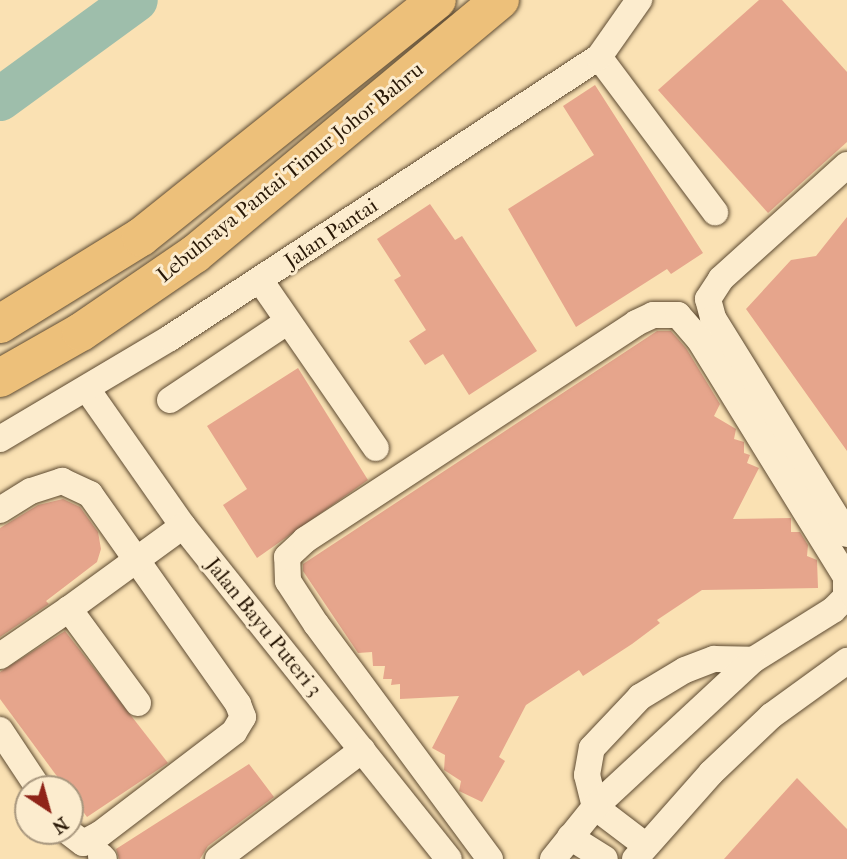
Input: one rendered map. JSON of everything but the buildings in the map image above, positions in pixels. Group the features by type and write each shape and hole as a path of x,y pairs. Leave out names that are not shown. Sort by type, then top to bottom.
{"highway":[{"name":"Lebuhraya Pantai Timur Johor Bahru","path":"0,324 141,237 437,0"},
{"name":"Lebuhraya Pantai Timur Johor Bahru","path":"0,378 81,332 195,254 500,0"}],"street":[{"name":"Jalan Pantai","path":"0,439 87,389 260,280 599,57 639,0"},
{"path":"599,57 715,212"},
{"path":"847,165 721,279 708,299 713,318 847,534"},
{"path":"260,280 376,448"},
{"path":"490,859 288,581 287,557 305,540 636,323 653,315 678,314 699,339 846,577 846,597 833,610 753,660 595,807 553,859"},
{"path":"170,400 287,322"},
{"name":"Jalan Bayu Puteri 3","path":"87,389 183,526 449,859"},
{"path":"0,510 31,491 62,481 90,494 238,704 243,717 234,732 100,834 84,842"},
{"path":"0,656 183,526"},
{"path":"69,609 138,703"},
{"path":"753,660 714,659 685,670 640,697 592,748 587,775 595,807 640,852 771,716 847,661"},
{"path":"0,730 30,775"},
{"path":"218,859 362,750"},
{"path":"570,836 605,859"}],"waterway":[{"path":"0,99 136,0"}]}
